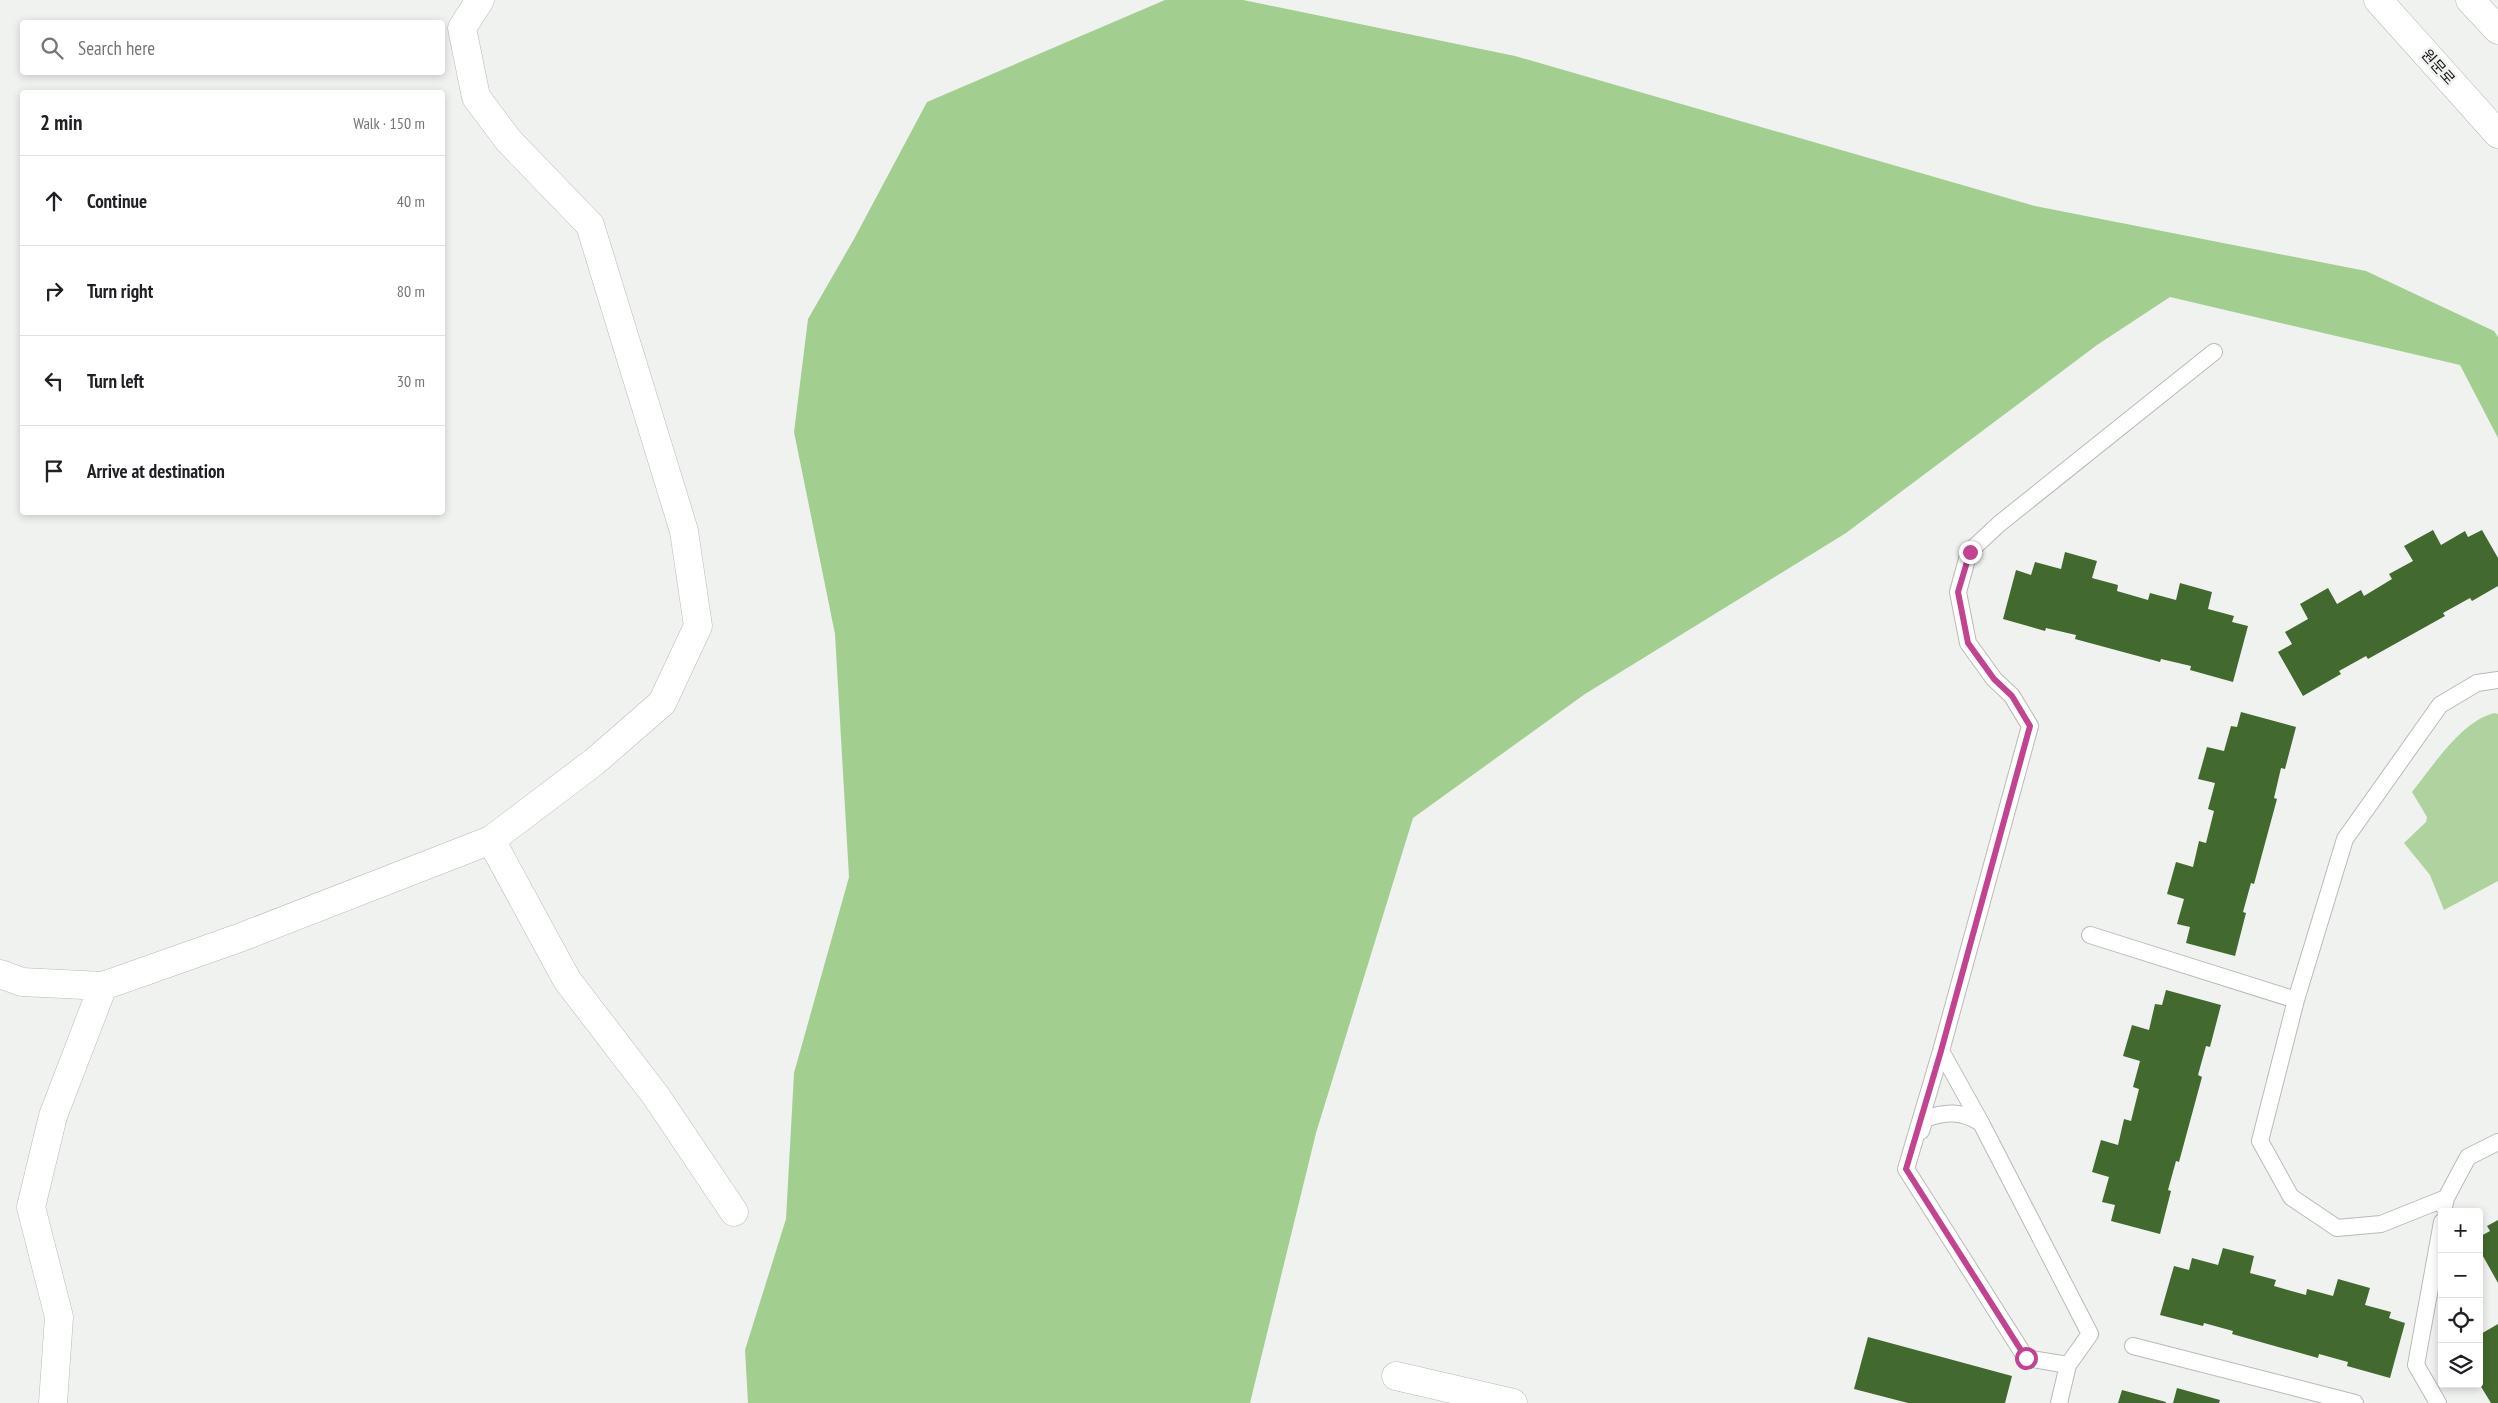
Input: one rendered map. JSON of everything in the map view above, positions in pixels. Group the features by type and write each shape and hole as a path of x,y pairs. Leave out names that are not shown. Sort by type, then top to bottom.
{"street":[{"path":"0,974 22,982 103,986 239,938 491,840 594,762 662,704 698,626 684,532 590,224 509,142 476,97 462,28 480,0"},
{"name":"원문로","path":"2378,0 2498,134"},
{"path":"2470,0 2498,30"},
{"path":"491,840 567,980 656,1096 734,1212"},
{"path":"53,1403 59,1317 31,1207 53,1116 103,986"},
{"path":"1396,1376 1425,1393 1513,1403"}],"lane":[{"path":"2068,1365 2026,1358 1906,1169 1941,1051 2030,726 2012,696 1994,679 1968,643 1958,592 1970,552 1999,524 2214,352"},
{"path":"2498,680 2477,683 2440,705 2345,839 2296,1000 2260,1142 2291,1197 2337,1228 2381,1224 2445,1205 2468,1157 2498,1142"},
{"path":"2090,935 2296,1000"},
{"path":"1941,1051 1981,1123 2090,1334 2068,1365 2059,1403"},
{"path":"1906,1169 1925,1119 1943,1112 1966,1114 1981,1123"},
{"path":"2438,1244 2416,1365 2438,1403"},
{"path":"2133,1346 2354,1403"}],"green space":[{"path":"1165,0 1243,0 1515,56 2035,206 2366,271 2494,331 2498,337 2498,438 2460,365 2170,297 2097,345 1846,533 1585,694 1413,818 1316,1133 1250,1403 748,1403 745,1350 786,1219 794,1073 849,877 835,634 794,432 808,319 854,239 927,102"},
{"path":"2495,713 2498,714 2498,881 2444,910 2430,875 2404,843 2426,822 2427,817 2412,792 2439,757 2460,734 2483,717"}],"building":[{"path":"2433,530 2441,545 2465,531 2468,537 2482,530 2498,558 2498,586 2472,601 2470,598 2443,613 2445,616 2368,659 2366,656 2339,671 2341,674 2303,696 2278,652 2292,644 2285,632 2308,619 2300,604 2328,588 2337,604 2361,590 2364,596 2392,579 2389,574 2413,561 2404,546"},
{"path":"2065,552 2097,561 2092,578 2118,585 2117,591 2148,600 2150,593 2176,600 2180,583 2212,592 2208,609 2234,616 2232,622 2248,626 2233,682 2190,670 2191,666 2161,659 2160,662 2075,639 2076,635 2046,628 2045,631 2003,619 2016,570 2031,575 2035,562 2061,569"},
{"path":"2241,712 2296,727 2285,769 2281,768 2274,798 2277,799 2254,884 2251,883 2243,912 2246,913 2235,956 2186,943 2190,927 2177,924 2184,899 2167,894 2176,862 2193,867 2199,841 2206,843 2214,811 2208,809 2215,783 2198,779 2207,747 2224,751 2231,726 2237,727"},
{"path":"2166,990 2221,1005 2210,1047 2206,1046 2198,1075 2202,1077 2179,1162 2176,1161 2168,1190 2171,1191 2160,1234 2111,1221 2115,1205 2102,1202 2109,1177 2092,1172 2101,1140 2118,1145 2124,1119 2131,1121 2139,1089 2133,1087 2140,1061 2123,1056 2132,1025 2149,1030 2155,1004 2162,1005"},
{"path":"2498,1220 2498,1283 2483,1256 2483,1235 2490,1231 2487,1226"},
{"path":"2223,1248 2254,1256 2250,1273 2276,1280 2274,1286 2306,1295 2307,1289 2333,1296 2338,1279 2370,1288 2365,1305 2391,1312 2389,1318 2405,1323 2390,1378 2347,1366 2348,1362 2319,1354 2318,1358 2232,1334 2233,1331 2204,1323 2203,1326 2160,1315 2174,1266 2189,1270 2192,1258 2218,1265"},
{"path":"2498,1324 2498,1403 2491,1403 2482,1388 2483,1333"},
{"path":"1868,1337 2012,1376 2005,1403 1908,1403 1854,1389"},
{"path":"2177,1388 2220,1400 2219,1403 2173,1403"},
{"path":"2122,1390 2166,1402 2166,1403 2118,1403"}],"route":[{"path":"1970,552 1958,592 1968,643 1994,679 2012,696 2030,726 1941,1051 1906,1169 2026,1358"}]}
